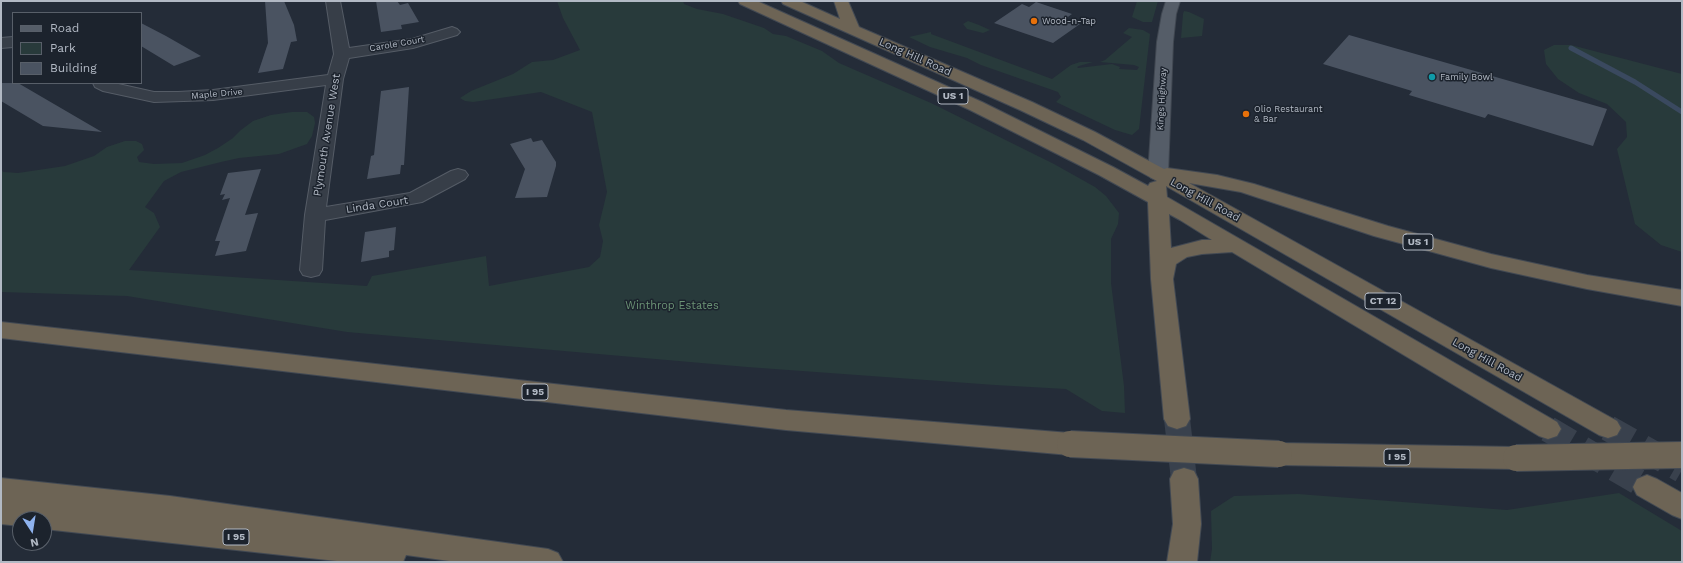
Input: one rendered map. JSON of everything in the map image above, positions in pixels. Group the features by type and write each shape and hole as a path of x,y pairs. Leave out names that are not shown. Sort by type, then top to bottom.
{"highway":[{"name":"Long Hill Road","path":"745,1 1002,119 1084,159 1237,245 1548,429"},
{"name":"Long Hill Road","path":"788,1 1055,119 1158,174 1608,428"},
{"path":"841,1 852,29"},
{"name":"Kings Highway","path":"1158,174 1157,199 1162,279 1177,419"},
{"name":"US 1","path":"1158,174 1196,177 1247,188 1388,233 1491,261 1594,283 1682,298"},
{"path":"1162,279 1166,263 1170,258 1180,252 1202,247 1237,245"},
{"name":"I 95","path":"1,330 786,420 1070,444 1279,454 1516,458 1682,455"},
{"path":"1182,562 1187,524 1184,479"},
{"path":"1647,487 1682,507"},
{"path":"1,490 170,508 548,562"},
{"name":"I 95","path":"1,512 471,562"}],"main road":[{"name":"Kings Highway","path":"1158,174 1165,42 1169,14 1173,1"}],"street":[{"name":"Plymouth Avenue West","path":"310,270 315,215 335,79 342,54 333,1"},
{"name":"Carole Court","path":"342,54 413,43 452,32"},
{"path":"1,43 12,42"},
{"name":"Maple Drive","path":"103,84 136,94 154,97 178,97 213,95 335,79"},
{"name":"Linda Court","path":"315,215 415,198 458,175"}],"green space":[{"name":"Winthrop Estates","path":"557,1 683,1 684,4 697,9 723,14 764,28 773,34 786,36 822,51 839,63 931,103 1054,164 1095,187 1106,196 1119,213 1118,224 1111,239 1111,283 1124,386 1125,413 1102,411 1066,389 747,367 347,332 127,296 1,292 1,168 3,172 18,173 65,166 94,156 107,147 125,141 136,141 142,144 144,150 137,157 139,162 154,164 182,163 205,155 218,148 233,138 253,121 271,115 292,112 307,112 314,117 315,123 312,136 307,144 279,154 239,158 181,172 164,181 145,207 154,213 160,227 129,270 367,286 372,276 486,256 489,286 589,267 600,257 603,241 599,225 607,192 592,112 541,92 473,102 465,101 460,98 471,91 513,74 532,62 553,60 580,50 563,18"},
{"path":"1137,1 1158,1 1152,22 1143,22 1132,17"},
{"path":"1184,11 1204,19 1202,36 1181,38"},
{"path":"968,21 990,30 983,33 967,29 963,24"},
{"path":"1129,28 1143,30 1150,34 1139,129 1132,135 1115,130 1056,102 1061,97 1058,92 981,65 967,58 930,47 909,37 931,32 931,34 1052,79 1071,65 1080,62 1093,62 1079,66 1077,67 1078,68 1112,64 1120,67 1119,69 1137,70 1139,67 1134,65 1100,62 1105,60 1132,37 1123,33"},
{"path":"1554,45 1571,45 1682,74 1682,252 1661,245 1635,224 1617,149 1627,137 1626,122 1607,104 1579,93 1558,79 1546,64 1544,50"},
{"path":"1619,493 1682,531 1682,562 1210,562 1212,549 1211,511 1234,496 1298,494 1507,510"}],"building":[{"path":"265,1 284,1 294,25 297,41 291,42 283,69 258,73 268,43"},
{"path":"376,1 397,1 400,5 408,3 419,22 401,25 402,29 381,32"},
{"name":"Wood-n-Tap","path":"1036,2 1072,14 1065,19 1080,24 1053,43 994,23 1022,4 1029,7"},
{"path":"142,24 201,56 174,66 142,47"},
{"name":"Family Bowl","path":"1349,35 1607,109 1593,146 1488,114 1485,118 1409,95 1412,91 1323,64"},
{"path":"1,83 20,84 102,132 43,126 1,101"},
{"path":"409,87 404,165 401,165 400,174 367,179 371,156 374,155 381,91"},
{"path":"531,138 533,142 542,140 556,162 556,166 547,197 515,198 525,169 510,144"},
{"path":"261,169 245,215 258,213 246,251 215,256 220,241 215,241 230,198 222,200 225,194 220,195 228,173"},
{"path":"396,227 394,250 389,251 389,257 361,262 365,232"}],"waterway":[{"path":"1571,48 1635,82 1682,112"}],"tunnel":[{"path":"1177,419 1184,479"},
{"path":"1608,428 1682,470"},
{"path":"1548,429 1647,487"}],"place":[{"name":"Wood-n-Tap","path":"1034,21"},
{"name":"Family Bowl","path":"1432,77"},
{"name":"Olio Restaurant & Bar","path":"1246,114"}]}
